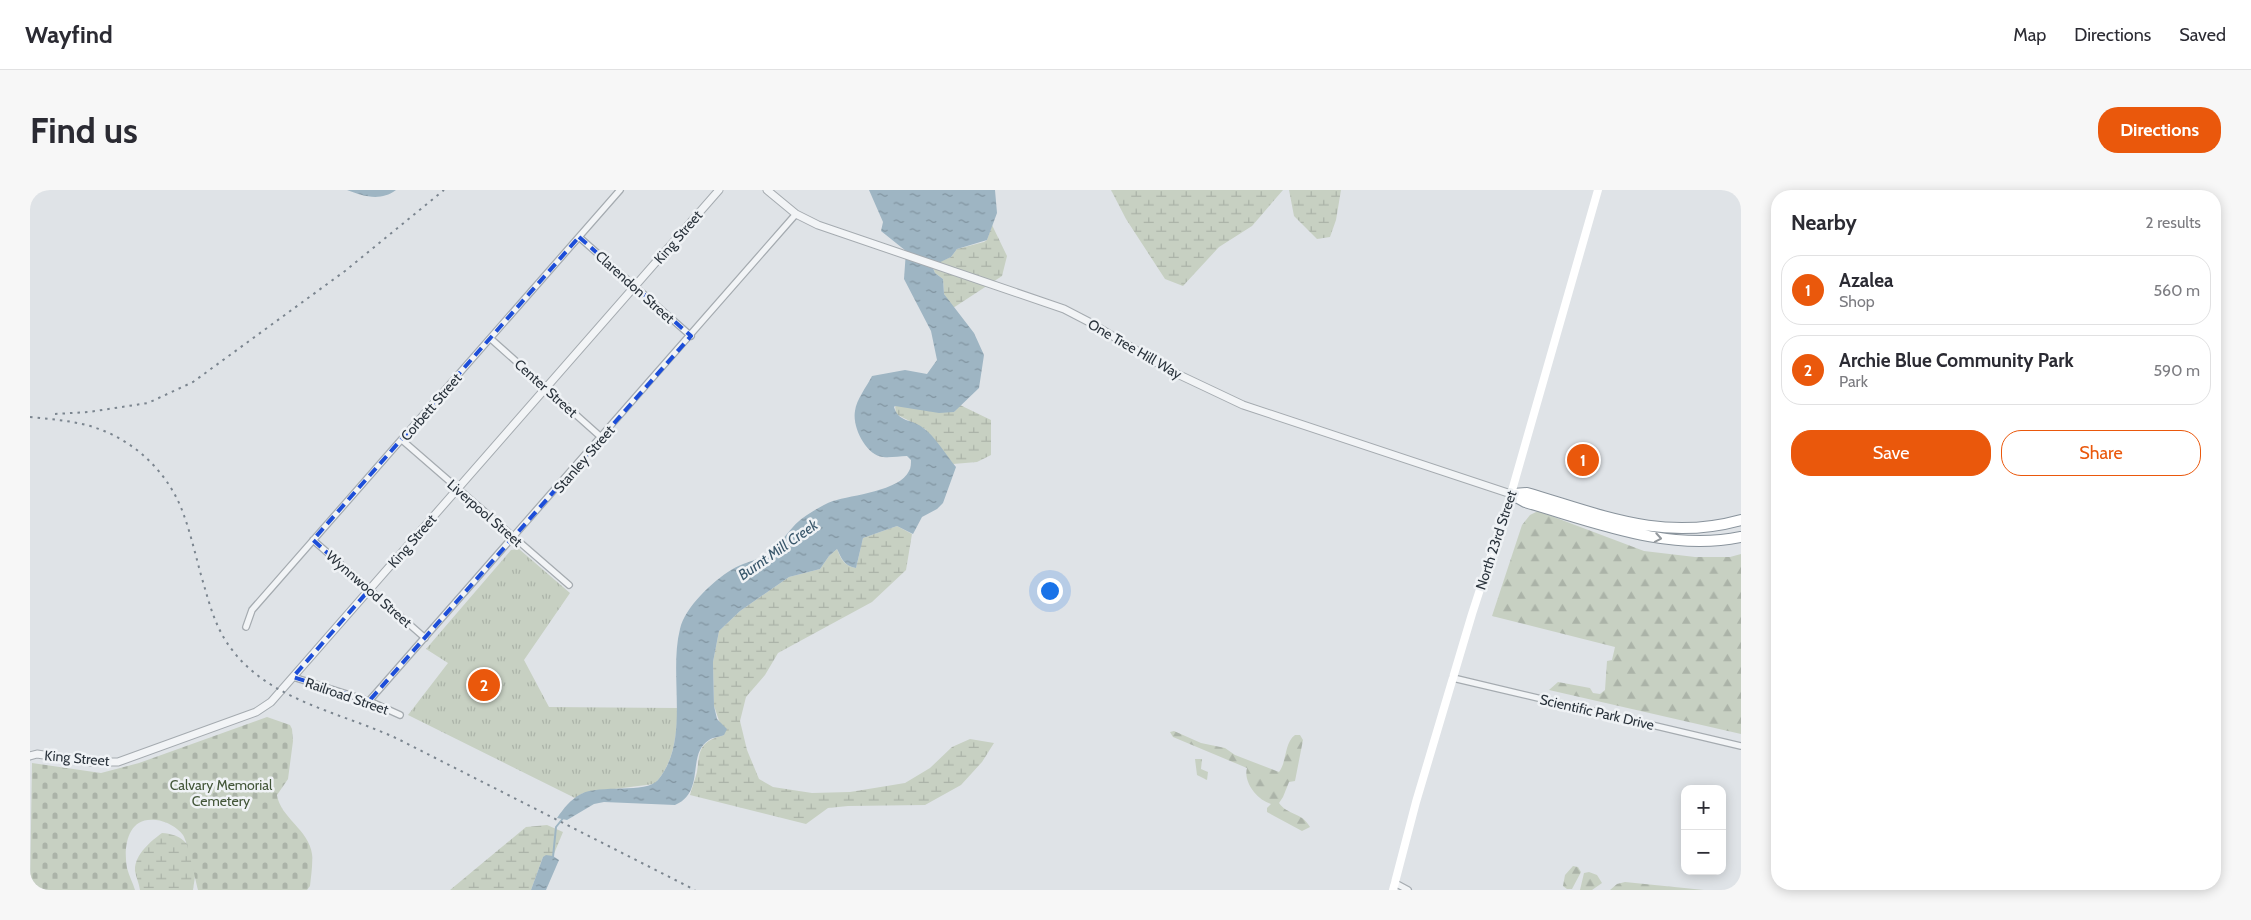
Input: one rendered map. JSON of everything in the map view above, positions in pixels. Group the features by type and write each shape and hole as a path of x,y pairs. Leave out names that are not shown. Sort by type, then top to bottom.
{"highway":[{"path":"1511,494 1527,493 1630,523 1654,528 1702,529 1741,520"},
{"path":"1511,494 1525,502 1652,537 1677,541 1703,541 1741,537"}],"main road":[{"name":"North 23rd Street","path":"1394,887 1453,678 1511,494 1598,190"}],"street":[{"name":"Corbett Street","path":"246,627 252,610 620,190"},
{"name":"King Street","path":"30,756 37,754 108,763 129,759 256,712 274,699 719,190"},
{"name":"One Tree Hill Way","path":"767,190 796,214 818,225 1083,318 1169,370 1243,405 1511,494"},
{"name":"Stanley Street","path":"369,701 602,438 796,214"},
{"name":"Clarendon Street","path":"579,237 691,336"},
{"name":"Center Street","path":"491,339 602,438"},
{"name":"Liverpool Street","path":"402,440 569,585"},
{"name":"Wynnwood Street","path":"313,540 425,638"},
{"name":"Railroad Street","path":"293,677 369,701 400,715"},
{"name":"Scientific Park Drive","path":"1453,678 1741,746"},
{"path":"1394,887 1408,890"}],"highlighted area":[{"path":"579,237 691,336 369,701 293,677 369,590 313,540"}],"green space":[{"path":"1111,190 1283,190 1252,226 1219,247 1183,286 1165,279 1126,219"},
{"path":"1289,190 1341,190 1336,220 1330,237 1317,239 1294,216"},
{"path":"992,225 1007,256 1002,276 953,308 944,294 943,279 935,273 932,265 951,257 957,249 987,240"},
{"path":"895,405 954,412 960,405 991,420 991,455 977,462 953,464 925,429 896,414"},
{"path":"1538,511 1644,551 1695,557 1730,557 1741,554 1741,734 1549,690 1558,682 1590,688 1593,693 1600,694 1605,690 1607,661 1612,660 1615,647 1492,616 1522,525 1530,515"},
{"path":"897,526 912,534 906,570 872,602 778,653 765,675 746,697 740,721 747,750 759,779 773,787 812,793 850,792 905,783 930,768 952,747 970,739 994,743 982,762 961,785 925,805 828,808 806,824 690,795 702,748 710,740 724,735 714,706 713,662 719,631 740,611 789,577 820,569 829,556 837,549 844,562 856,568 863,538"},
{"path":"519,549 570,593 524,660 549,707 677,708 675,738 670,759 654,784 583,793 575,798 408,715 448,663 426,649 511,550"},
{"name":"Calvary Memorial Cemetery","path":"267,717 290,725 292,729 293,741 288,779 277,795 283,810 310,845 312,866 310,886 307,890 198,890 183,835 178,829 164,822 147,820 133,828 127,842 127,868 135,890 30,890 32,763 101,773 139,763"},
{"path":"1174,731 1201,743 1225,748 1235,755 1279,772 1291,738 1295,735 1300,735 1303,740 1295,781 1289,782 1279,803 1286,810 1307,822 1310,827 1302,831 1267,812 1267,808 1271,804 1261,799 1252,790 1247,779 1247,768 1173,737 1170,732"},
{"path":"1195,759 1202,759 1201,769 1208,772 1207,780 1197,775"},
{"path":"547,825 563,832 553,856 543,857 531,890 450,890 526,827"},
{"path":"162,833 174,835 184,841 191,850 196,865 193,890 140,890 135,871 137,859 148,844"},
{"path":"1573,866 1578,867 1581,872 1572,889 1567,889 1563,886 1565,875"},
{"path":"1589,872 1597,875 1602,883 1592,890 1580,890 1584,873"},
{"path":"1625,882 1704,890 1610,890 1617,884"}],"water":[{"path":"347,190 396,190 384,196 372,197"},
{"path":"869,190 995,190 997,213 987,240 957,249 951,257 932,266 935,273 943,279 944,294 974,333 984,355 979,388 954,412 939,413 894,407 902,418 918,424 927,431 956,467 943,503 937,509 922,517 913,534 897,526 863,538 856,568 846,564 837,549 829,556 820,569 789,577 740,611 719,631 713,662 714,706 717,719 727,729 724,735 711,739 702,746 698,754 690,791 684,799 675,805 604,802 594,804 567,820 557,818 568,804 581,794 589,791 644,787 658,780 668,764 674,746 677,707 677,647 680,629 688,612 708,588 735,568 772,551 801,519 820,507 833,501 886,488 904,478 910,470 911,460 907,456 883,457 871,451 866,446 856,425 855,411 857,402 872,376 905,370 927,374 937,360 931,331 904,279 906,251 881,231 883,222"},
{"path":"546,855 553,856 559,860 546,890 531,890 543,857"}],"waterway":[{"name":"Burnt Mill Creek","path":"553,857 556,827 564,817"}],"railway":[{"path":"55,414 89,412 148,403 193,382 345,271 444,190"},
{"path":"30,417 82,424 99,429 129,444 155,467 175,494 182,510 210,605 222,634 233,651 249,668 267,682 309,704 398,739 695,890"}],"place":[{"name":"Azalea","path":"1583,460"},
{"name":"Archie Blue Community Park","path":"484,685"}]}
